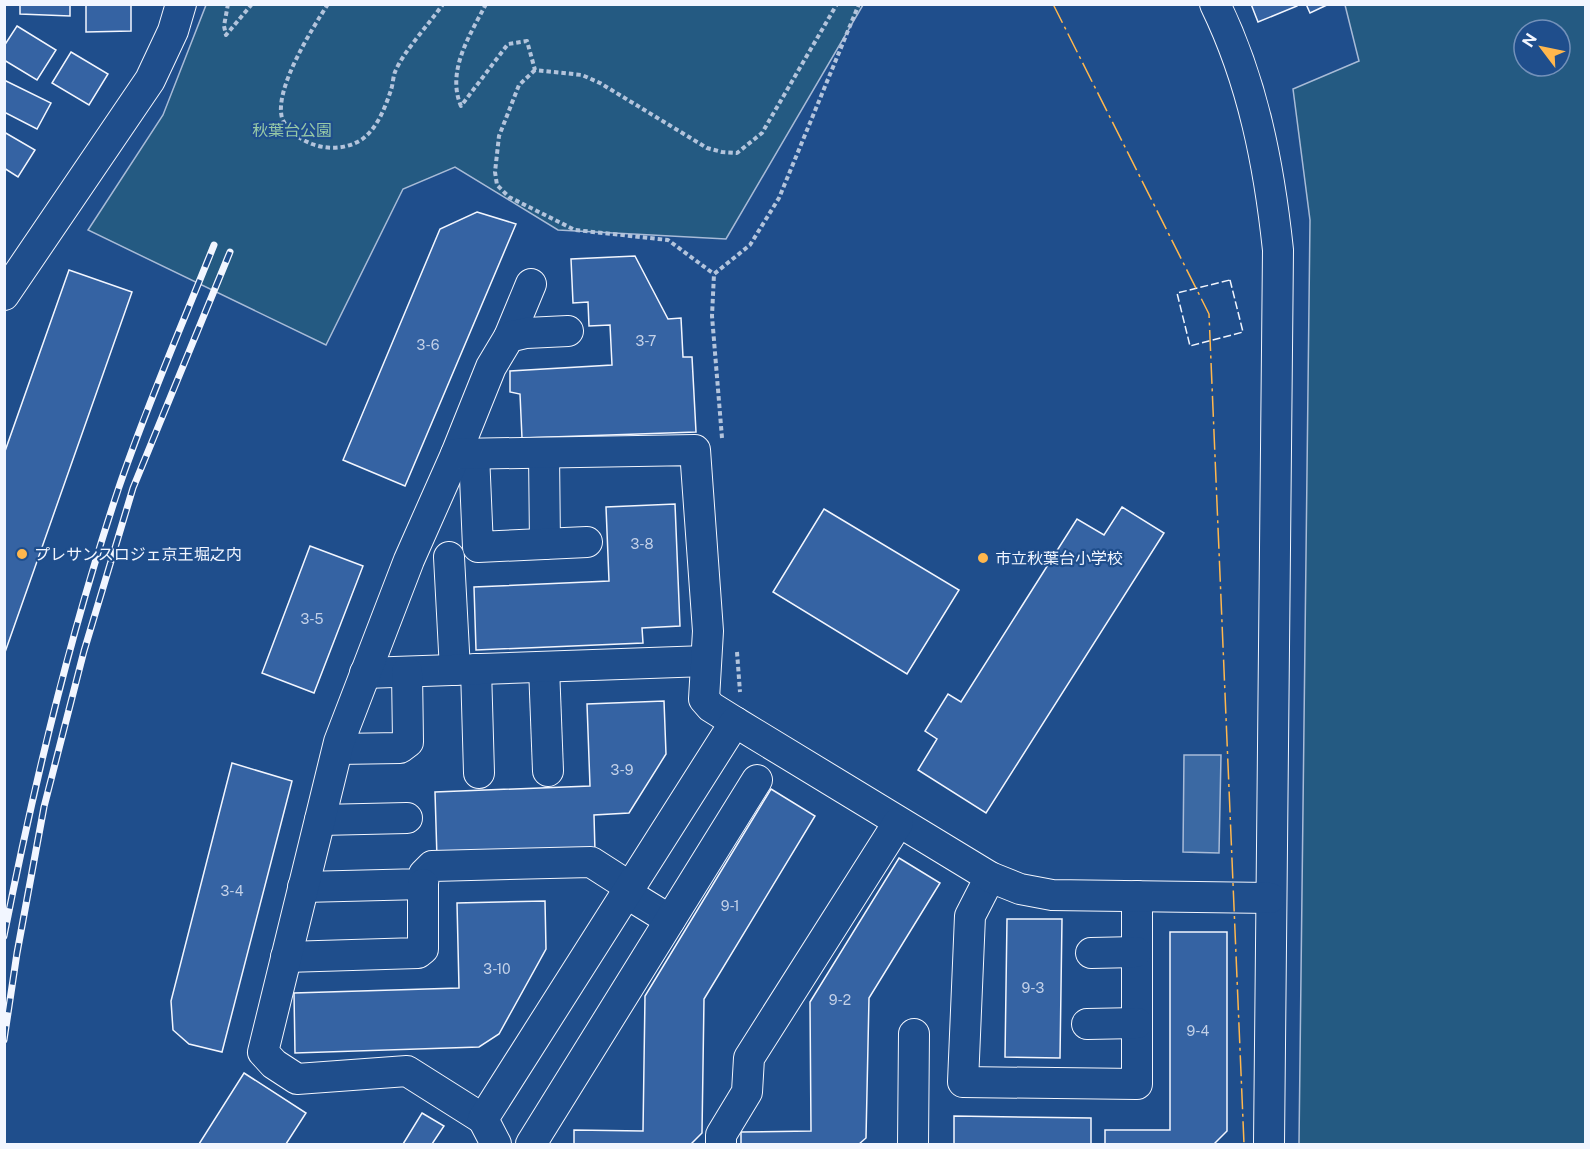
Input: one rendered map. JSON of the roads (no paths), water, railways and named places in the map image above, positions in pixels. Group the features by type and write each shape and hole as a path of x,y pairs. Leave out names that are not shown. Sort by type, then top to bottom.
{"street":[{"path":"4,295 150,80 173,31 180,4"},
{"path":"1215,4 1256,112 1265,151 1278,250 1269,1144"},
{"path":"531,284 509,337 491,367 465,454 410,560 365,673 338,749 263,1052 274,1064 297,1079 407,1071 489,1132 628,890 736,712"},
{"path":"509,337 526,333 568,331"},
{"path":"465,454 695,450 708,631 704,699 711,707 736,712 898,823 990,877 1035,894 1270,898"},
{"path":"544,453 545,544"},
{"path":"410,560 472,556 478,547 465,454"},
{"path":"478,547 587,542"},
{"path":"449,557 479,773"},
{"path":"365,673 706,661"},
{"path":"544,667 548,771"},
{"path":"338,749 400,748 408,742 407,672"},
{"path":"531,1144 757,780"},
{"path":"320,820 407,818"},
{"path":"721,1144 721,1135 747,1092 749,1059 898,823"},
{"path":"286,957 418,953 423,949 424,873 432,866 591,862 670,920"},
{"path":"963,1082 970,916 990,877"},
{"path":"303,886 423,884"},
{"path":"913,1082 1137,1084 1137,896"},
{"path":"1091,953 1136,952"},
{"path":"1087,1024 1137,1023"},
{"path":"913,1144 914,1034"}],"railway":[{"path":"4,936 54,709 101,542 141,426 214,245"},
{"path":"4,1040 17,953 44,807 84,651 133,488 230,252"}],"place":[{"name":"プレサンスロジェ京王堀之内","path":"22,554"},
{"name":"市立秋葉台小学校","path":"983,558"}],"park label":[{"name":"秋葉台公園","path":"292,130"}]}
